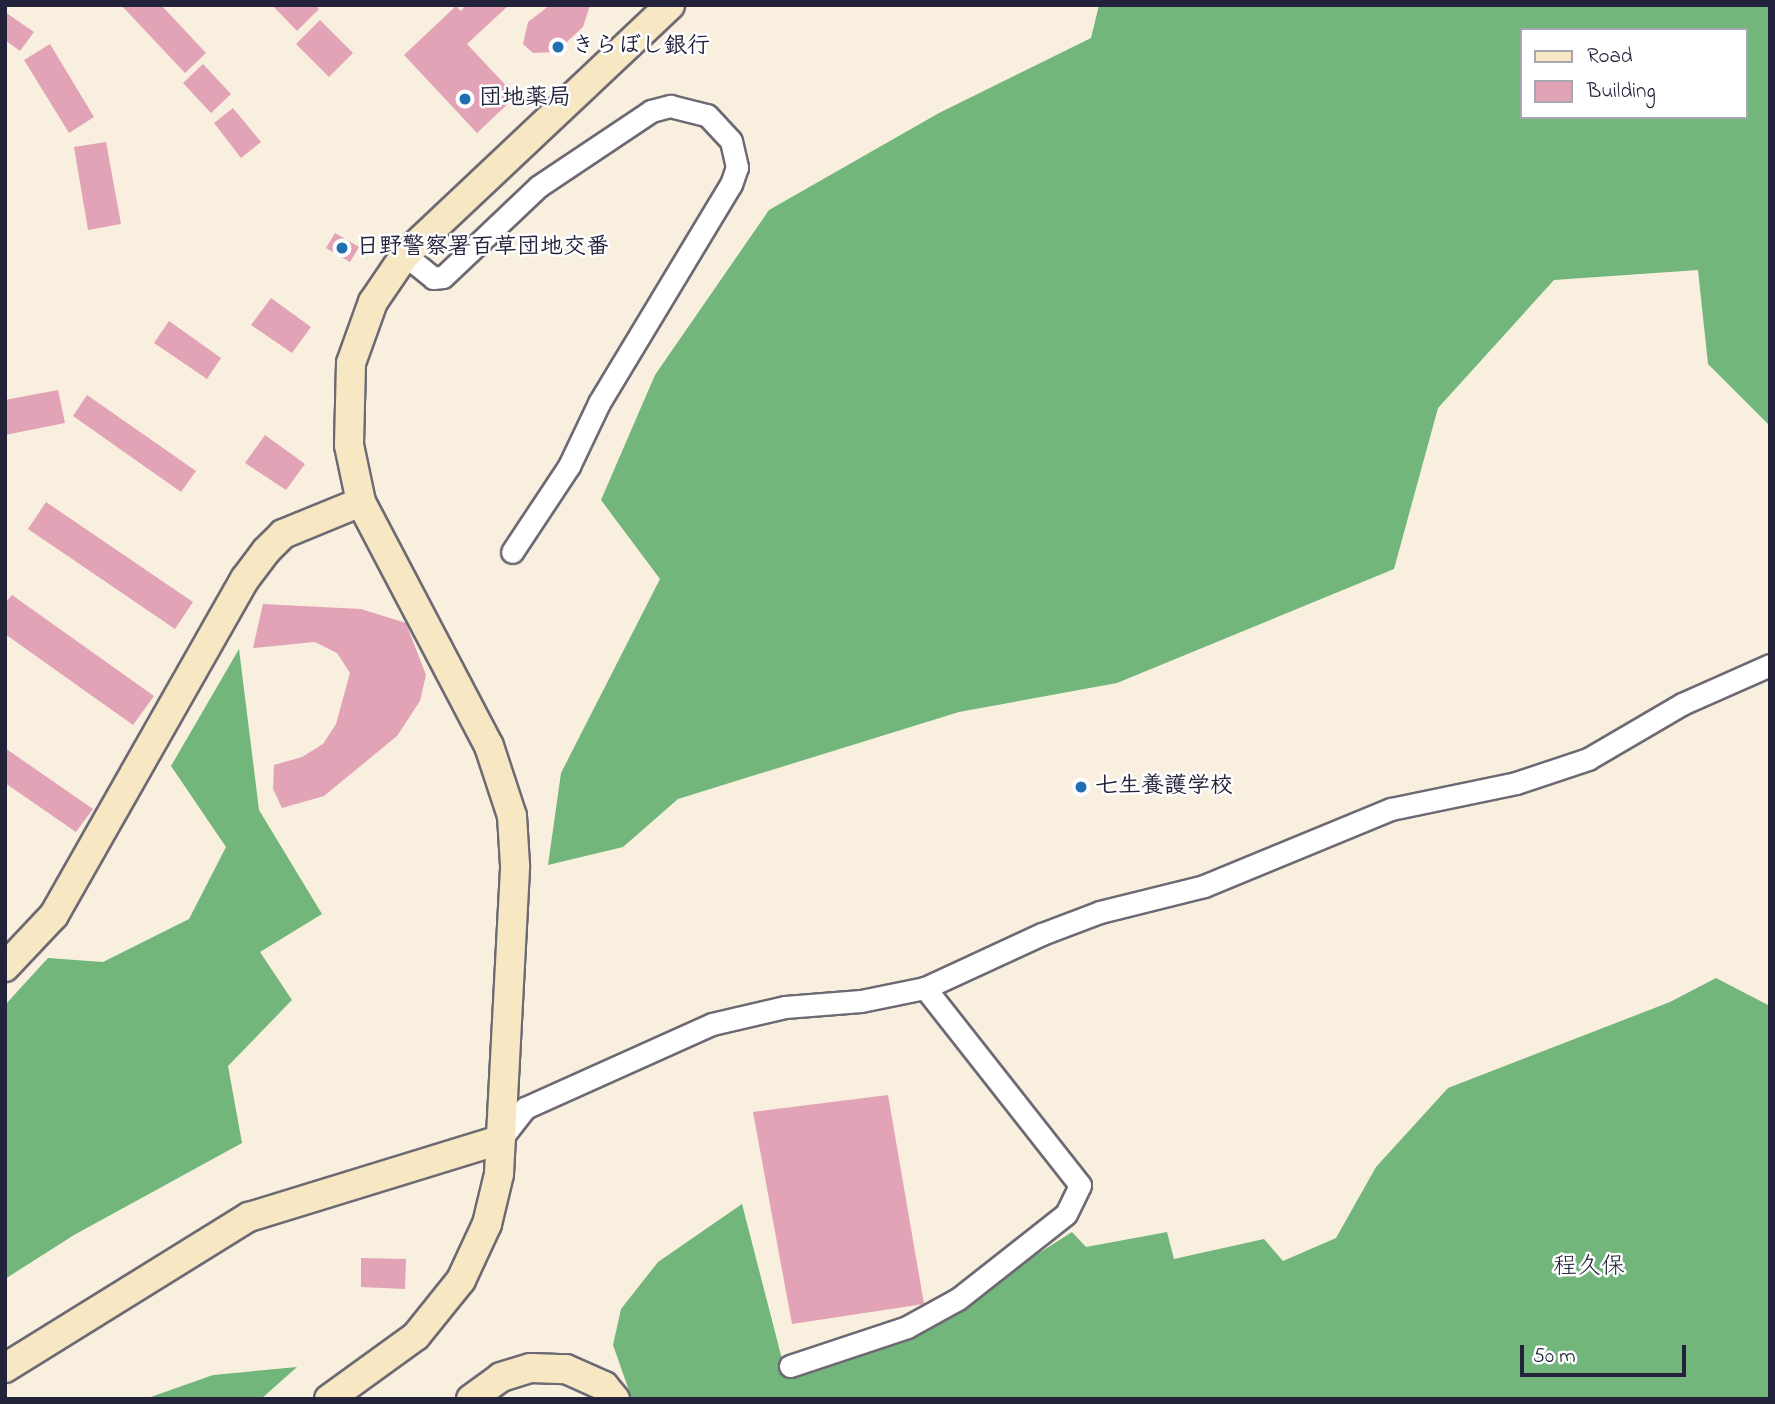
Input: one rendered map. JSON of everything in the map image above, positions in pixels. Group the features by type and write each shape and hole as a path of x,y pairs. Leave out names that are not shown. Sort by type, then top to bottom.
{"street":[{"path":"329,1399 416,1336 461,1280 495,1201 504,1095 515,865 512,816 489,746 361,502 349,445 351,363 373,302 405,255 670,5"},
{"path":"405,255 433,278 443,277 539,186 651,111 670,106 707,115 731,141 737,167 731,184 599,403 569,466 512,552"},
{"path":"5,967 54,915 245,579 265,551 283,534 361,502"},
{"path":"5,1368 249,1217 500,1140 525,1108 712,1024 772,1009 861,1001 925,988 1042,934 1100,912 1204,886 1391,809 1516,783 1588,759 1682,704 1770,665"},
{"path":"790,1366 906,1326 958,1299 1066,1214 1080,1185 925,988"},
{"path":"471,1399 501,1377 531,1368 566,1369 604,1386 615,1399"}],"green space":[{"path":"1099,5 1770,5 1770,426 1708,364 1698,270 1554,280 1438,408 1394,569 1117,683 959,712 678,799 623,847 548,865 561,773 660,579 601,500 655,375 769,210 939,113 1091,38"},
{"path":"239,649 259,810 322,914 260,952 292,1000 228,1066 242,1143 74,1235 5,1279 5,1005 48,958 103,962 189,919 226,847 171,766"},
{"path":"1716,978 1770,1006 1770,1399 632,1399 613,1345 621,1309 658,1262 742,1204 783,1363 945,1313 1072,1232 1086,1247 1167,1232 1174,1259 1264,1239 1283,1261 1336,1238 1376,1167 1448,1088 1670,1002"},
{"path":"297,1367 261,1399 145,1399 213,1375"}],"building":[{"path":"121,5 161,5 206,53 185,73"},
{"path":"272,5 316,5 319,9 297,31"},
{"path":"466,5 509,5 467,44 516,96 477,133 404,55 456,6 461,11"},
{"path":"550,5 590,5 583,27 556,52 533,53 523,44 528,22"},
{"path":"5,12 34,32 20,51 5,40"},
{"path":"320,20 353,53 329,77 296,44"},
{"path":"50,44 94,117 69,133 24,60"},
{"path":"203,64 231,94 211,113 183,83"},
{"path":"233,108 261,142 241,158 214,123"},
{"path":"106,142 121,224 88,230 74,147"},
{"name":"日野警察署百草団地交番","path":"335,233 359,247 350,262 326,248"},
{"path":"271,298 311,327 292,353 251,325"},
{"path":"169,321 221,358 207,379 154,343"},
{"path":"58,390 65,423 5,435 5,400"},
{"path":"87,395 196,471 181,492 73,416"},
{"path":"265,435 305,464 286,490 245,463"},
{"path":"46,502 193,602 175,629 28,529"},
{"path":"12,595 154,696 133,725 5,634 5,603"},
{"path":"263,604 361,609 406,623 426,675 420,701 397,736 324,796 282,808 273,789 274,765 302,757 323,744 336,724 350,673 337,653 315,642 253,648"},
{"path":"5,748 93,809 76,832 5,783"},
{"path":"888,1095 924,1304 792,1324 753,1112"},
{"path":"361,1258 406,1259 405,1289 361,1287"}],"place":[{"name":"きらぼし銀行","path":"558,47"},
{"name":"団地薬局","path":"465,99"},
{"name":"日野警察署百草団地交番","path":"342,248"},
{"name":"七生養護学校","path":"1081,787"}],"district":[{"name":"程久保","path":"1589,1268"}]}
